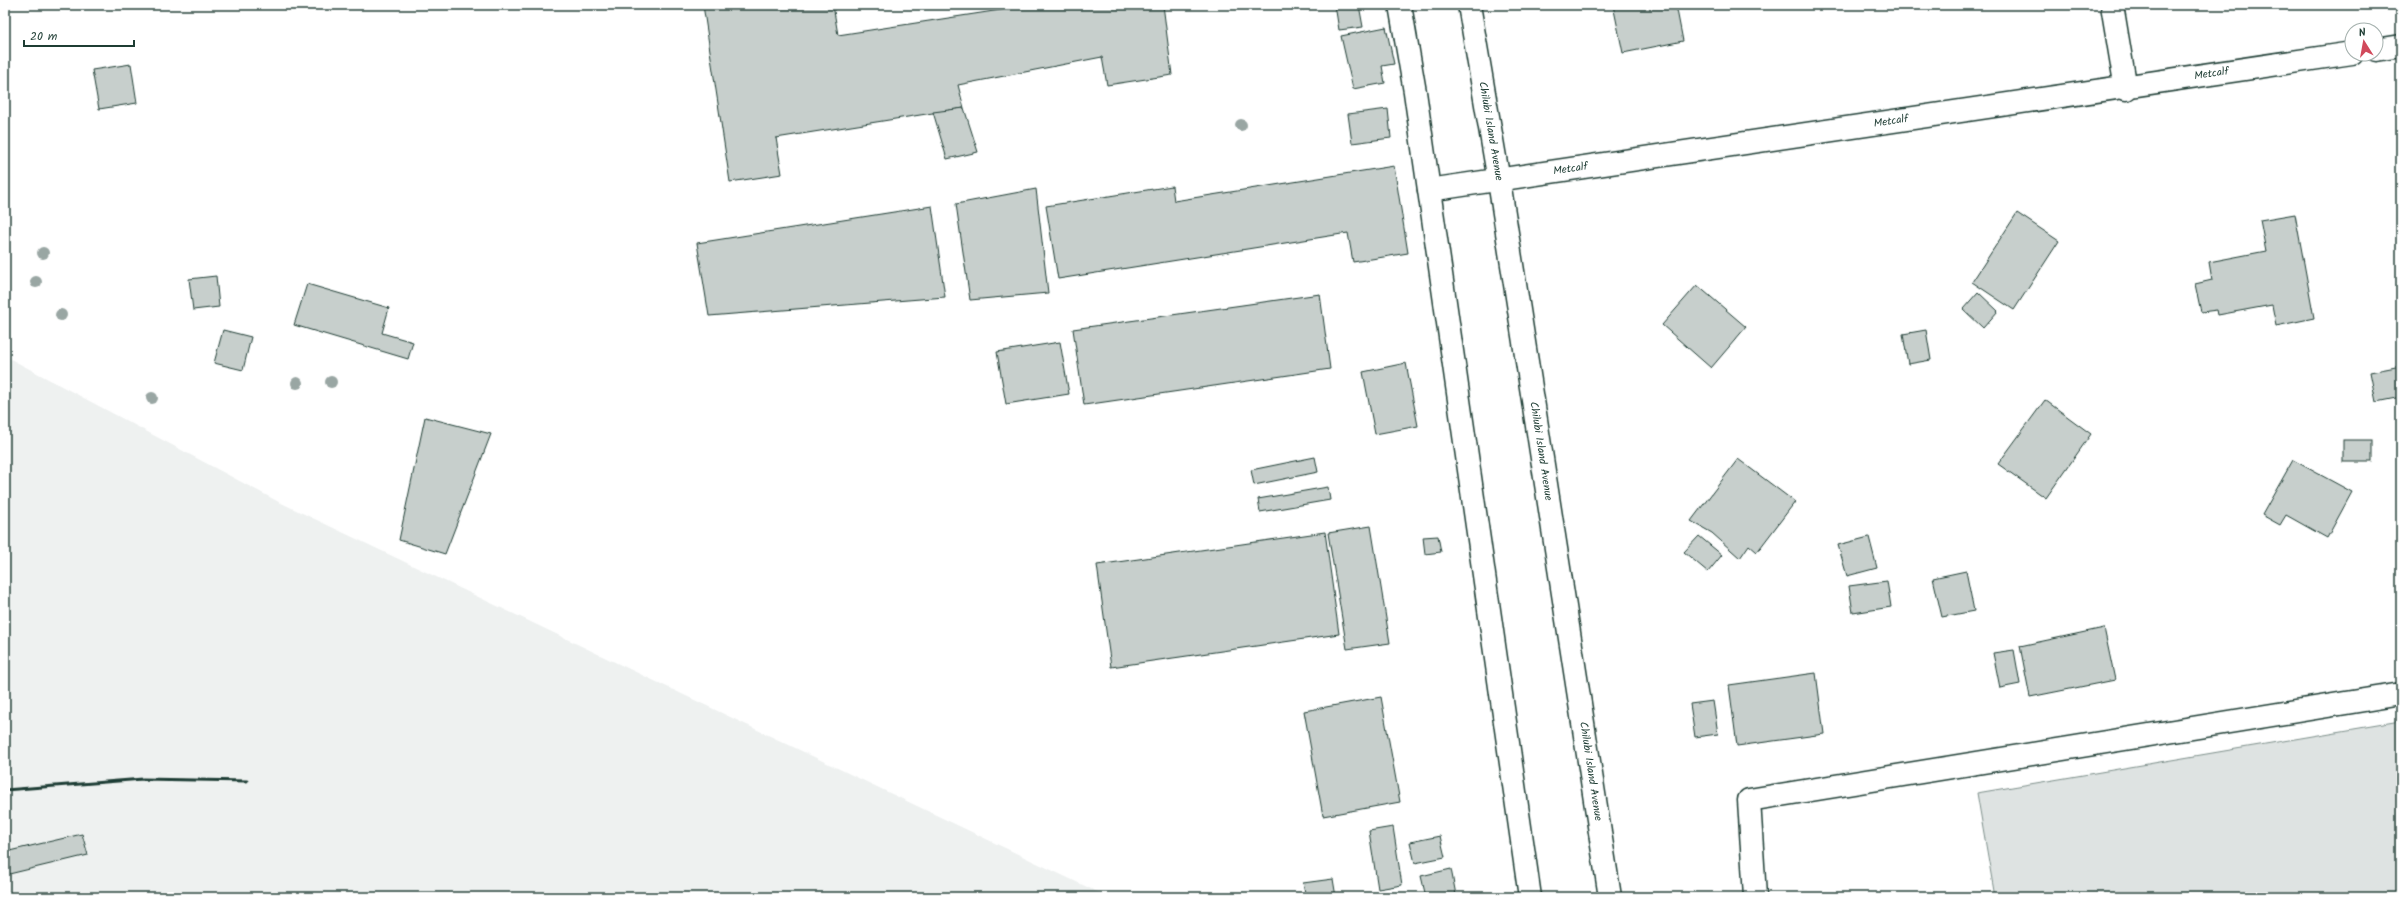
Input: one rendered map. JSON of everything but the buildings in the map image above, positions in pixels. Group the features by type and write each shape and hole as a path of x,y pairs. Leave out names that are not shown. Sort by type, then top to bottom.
{"street":[{"path":"1400,5 1429,190 1530,897"},
{"name":"Chilubi Island Avenue","path":"1469,5 1499,181 1610,897"},
{"path":"2112,5 2126,89"},
{"path":"2384,49 2401,46"},
{"name":"Metcalf","path":"1429,190 2126,89 2344,54"},
{"path":"1755,897 1749,800 2401,694"}],"shaded area":[{"path":"5,356 277,501 1108,897 5,897"},
{"path":"2401,721 2401,897 1995,897 1977,793"}],"railway":[{"path":"5,790 143,779 247,781"}]}
